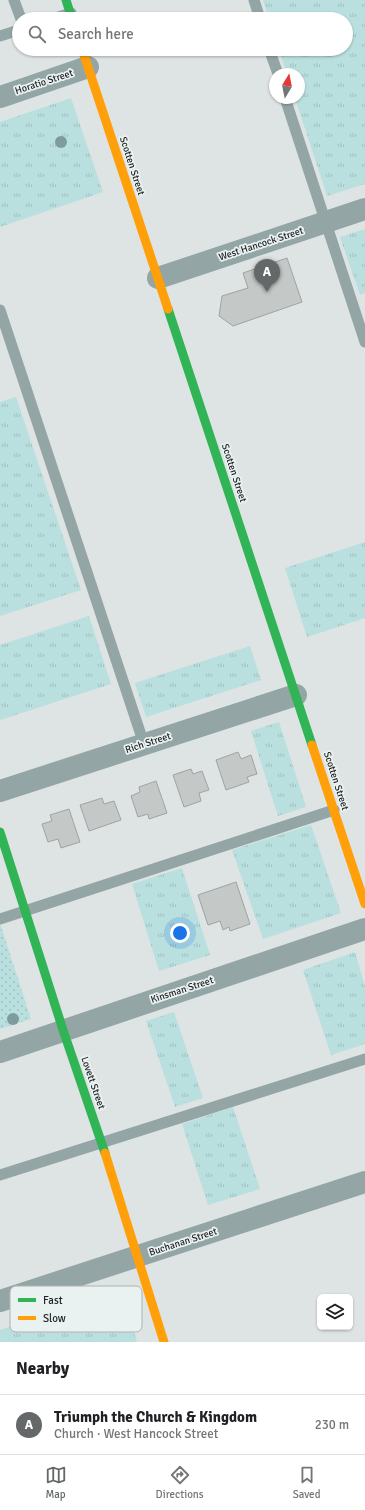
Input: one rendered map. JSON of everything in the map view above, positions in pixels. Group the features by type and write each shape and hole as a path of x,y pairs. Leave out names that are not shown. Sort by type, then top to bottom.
{"street":[{"path":"66,0 70,12"},
{"name":"Horatio Street","path":"0,97 85,58"},
{"name":"Scotten Street","path":"85,58 365,904"},
{"name":"West Hancock Street","path":"158,278 365,209"},
{"name":"Rich Street","path":"0,791 296,695"},
{"name":"Lovett Street","path":"0,832 63,1030 102,1142 164,1342"},
{"name":"Kinsman Street","path":"0,1052 365,929"},
{"name":"Buchanan Street","path":"47,1286 365,1182"},
{"name":"Buchanan Street","path":"0,1301 10,1298"}],"lane":[{"path":"14,0 18,12"},
{"path":"254,0 258,12"},
{"path":"0,36 12,32"},
{"path":"272,56 276,68"},
{"path":"287,104 365,342"},
{"path":"0,310 144,744"},
{"path":"0,919 334,810"},
{"path":"0,1175 365,1059"}],"green space":[{"path":"263,0 365,0 365,184 327,196 297,104 305,104 305,68 285,68 281,56 353,56 353,12 267,12"},
{"path":"71,98 103,192 0,227 0,122"},
{"path":"365,229 365,293 360,295 340,237"},
{"path":"16,397 81,590 0,616 0,402"},
{"path":"365,542 365,618 307,637 285,568"},
{"path":"89,616 111,684 0,720 0,645"},
{"path":"250,646 261,680 146,717 135,683"},
{"path":"279,722 306,807 278,816 251,731"},
{"path":"311,825 341,913 263,939 232,850"},
{"path":"182,868 210,955 159,971 132,884"},
{"path":"0,923 31,1019 0,1029"},
{"path":"355,952 365,986 365,1044 331,1055 303,970"},
{"path":"174,1012 203,1098 175,1107 146,1021"},
{"path":"233,1107 260,1189 208,1205 182,1124"},
{"path":"10,1327 10,1332 134,1332 137,1342 0,1342 0,1330"}],"building":[{"path":"287,258 302,302 233,326 219,316 222,296 248,288 243,273"},
{"path":"238,752 241,759 251,755 257,774 247,777 249,782 226,790 216,760"},
{"path":"191,769 193,774 202,771 209,790 199,793 201,801 184,807 173,775"},
{"path":"156,781 167,813 149,819 148,814 138,817 131,796 140,792 139,787"},
{"path":"102,798 104,804 114,801 121,820 89,831 80,805"},
{"path":"69,809 80,842 61,848 58,839 48,842 42,824 52,821 50,815"},
{"path":"236,882 250,924 230,931 229,927 223,930 220,921 208,925 198,895"}],"traffic: fast":[{"path":"66,0 70,12"},
{"path":"168,309 312,745"},
{"path":"0,832 63,1030 105,1153"}],"traffic: slow":[{"path":"84,56 168,309"},
{"path":"312,745 365,904"},
{"path":"105,1153 164,1342"}],"place":[{"name":"Triumph the Church & Kingdom","path":"267,292"}]}
